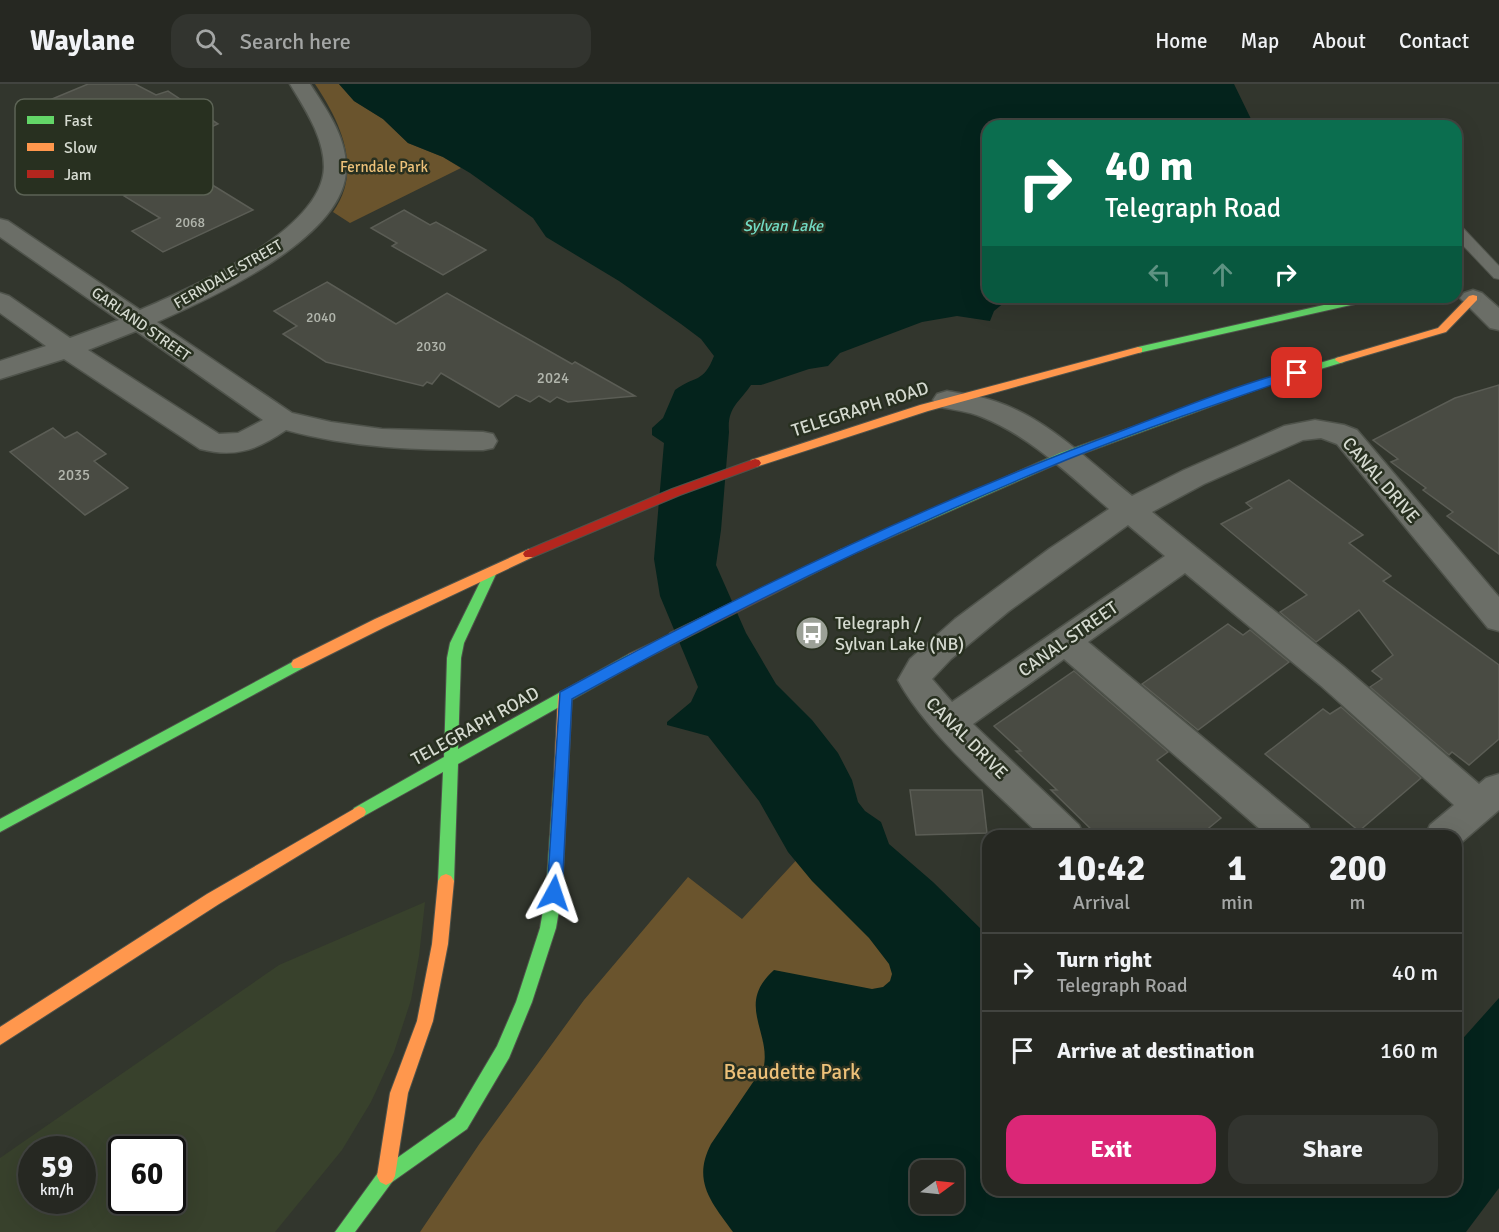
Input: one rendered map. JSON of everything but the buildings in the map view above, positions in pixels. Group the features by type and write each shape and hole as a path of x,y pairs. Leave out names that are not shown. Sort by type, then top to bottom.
{"main road":[{"name":"TELEGRAPH ROAD","path":"0,1037 213,899 451,760 675,637 872,539 1064,456 1276,379 1442,330 1473,297"},
{"name":"TELEGRAPH ROAD","path":"0,826 296,665 491,572 658,500 731,472 947,400 1157,344 1345,303"},
{"path":"386,1176 399,1093 425,1021 440,945 449,851 454,658 458,643 491,572"},
{"path":"344,1232 386,1176 461,1123 503,1052 524,1002 548,928 554,893 565,696"}],"street":[{"name":"FERNDALE STREET","path":"0,370 31,362 175,306 246,267 296,234 320,210 333,182 334,156 329,132 300,84"},
{"name":"GARLAND STREET","path":"0,226 282,420 323,430 389,438 483,441"},
{"path":"1473,297 1499,322"},
{"path":"0,301 66,348 210,442 223,445 243,442 282,420"},
{"path":"947,400 987,408 1016,421 1064,456 1332,676 1489,797 1450,830"},
{"name":"CANAL DRIVE","path":"1060,830 949,722 919,688 915,680 921,667 1014,590 1101,528 1164,491 1294,433 1315,428 1335,431 1347,437 1499,619"},
{"name":"CANAL STREET","path":"949,722 1187,556"},
{"path":"1065,641 1288,830"}],"lane":[{"path":"1462,235 1499,275"}],"shaded area":[{"path":"425,902 411,1000 394,1052 371,1102 342,1150 275,1232 0,1232 0,1158 18,1146 18,1214 96,1214 96,1136 32,1136 279,965"}],"green space":[{"name":"Ferndale Park","path":"315,84 339,84 354,101 383,119 408,143 443,157 461,168 350,223 333,212 342,196 346,180 345,147 333,115"},
{"name":"Beaudette Park","path":"838,815 982,1175 982,1196 1030,1196 1281,1232 420,1232 480,1143 584,1000 688,877 742,919"}],"water":[{"name":"Sylvan Lake","path":"339,84 1234,84 1251,119 1263,120 982,120 982,303 1004,303 994,311 990,321 957,316 922,322 840,353 828,366 809,369 761,385 751,385 735,406 730,417 716,565 746,633 776,684 812,720 838,753 852,780 858,802 865,811 881,822 889,844 933,882 982,930 982,1196 1462,1196 1462,1039 1499,998 1499,1188 1466,1232 733,1232 711,1201 703,1169 711,1144 764,1066 765,1053 756,1006 757,994 763,982 774,970 872,989 883,987 890,981 892,974 889,964 869,938 812,881 788,852 759,801 708,736 667,725 667,722 691,702 698,687 660,596 654,559 664,443 652,435 652,428 663,418 675,390 702,375 714,356 701,339 681,324 619,281 546,237 533,218 470,173 443,157 408,143 383,119 354,101"}],"traffic: fast":[{"path":"1138,350 1346,303"},
{"path":"842,554 1064,456 1276,379 1340,360"},
{"path":"451,760 454,658 457,643 491,572"},
{"path":"359,812 634,658"},
{"path":"0,826 298,664"},
{"path":"446,881 451,760"},
{"path":"344,1232 386,1176 461,1123 503,1052 524,1002 548,928 554,893 561,776"}],"traffic: slow":[{"path":"1340,360 1442,330 1473,298"},
{"path":"755,463 924,408 1138,350"},
{"path":"298,664 529,554"},
{"path":"634,658 675,637"},
{"path":"561,776 565,696"},
{"path":"0,1037 213,899 359,812"},
{"path":"386,1176 399,1093 425,1021 440,944 446,881"}],"traffic: jam":[{"path":"529,554 676,492 755,463"},
{"path":"675,637 842,554"}],"place":[{"name":"Telegraph / Sylvan Lake (NB)","path":"812,633"}],"route":[{"path":"554,893 565,696 777,585 946,506 1064,456 1197,406 1297,373"}]}
